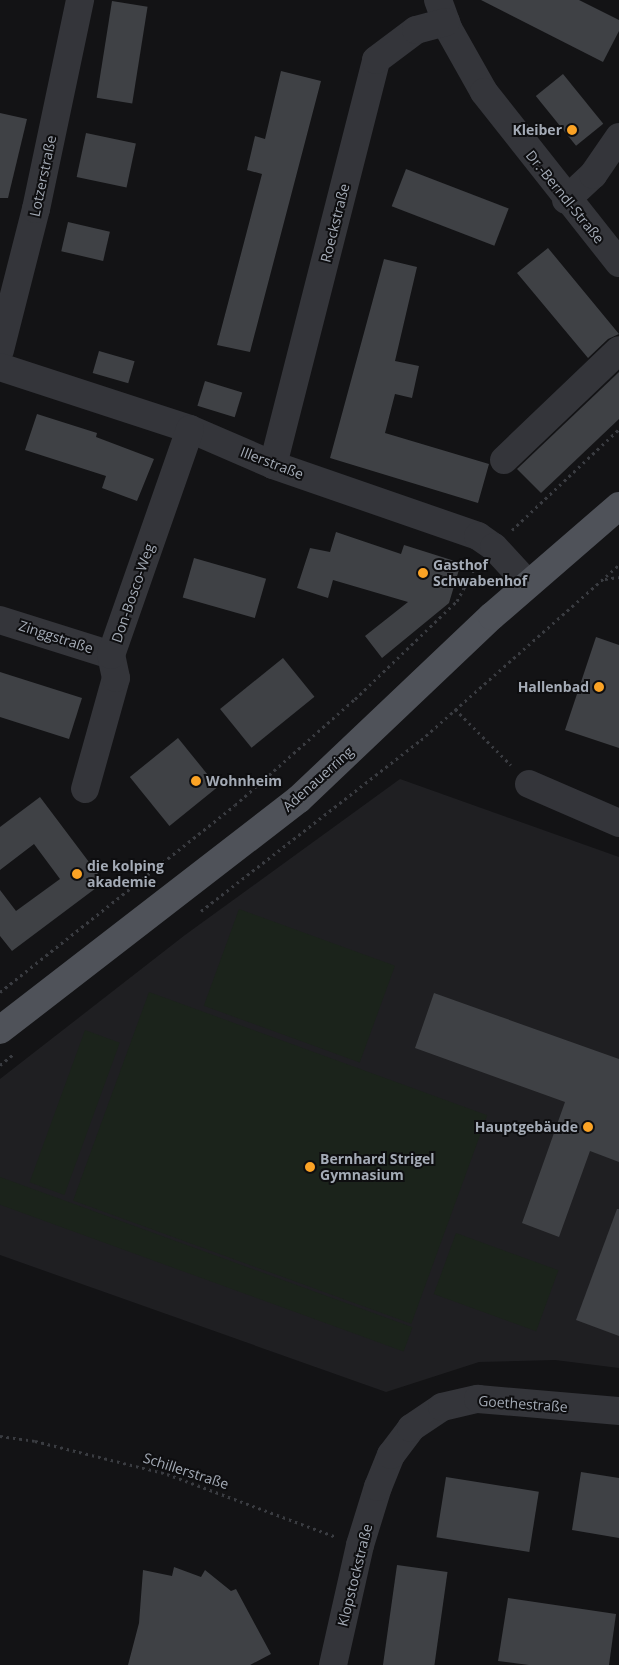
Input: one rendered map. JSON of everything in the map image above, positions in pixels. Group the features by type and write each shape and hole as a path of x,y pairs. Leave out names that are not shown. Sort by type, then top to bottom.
{"main road":[{"name":"Adenauerring","path":"0,1030 299,798 528,584 619,506"}],"street":[{"name":"Lotzerstraße","path":"0,350 36,209 80,0"},
{"name":"Dr.-Berndl-Straße","path":"442,11 484,92 566,200 619,263"},
{"name":"Roeckstraße","path":"273,465 376,60 442,11"},
{"path":"566,200 593,175 619,137"},
{"path":"504,460 619,350"},
{"name":"Illerstraße","path":"0,367 190,429 273,465 478,536 494,547 528,584"},
{"name":"Don-Bosco-Weg","path":"84,789 116,678 111,655 190,429"},
{"name":"Zinggstraße","path":"0,620 111,655"},
{"path":"529,784 619,823"},
{"name":"Goethestraße","path":"378,1486 391,1455 411,1428 442,1407 478,1399 619,1412"},
{"name":"Klopstockstraße","path":"333,1665 360,1545 378,1486"}],"path":[{"path":"0,992 235,805 355,699 457,601 475,569 494,547 619,429"},
{"path":"604,579 619,577"},
{"path":"456,709 529,784"},
{"name":"Schillerstraße","path":"0,1436 35,1441 167,1474 360,1545"}],"shaded area":[{"name":"Bernhard Strigel Gymnasium","path":"400,779 619,857 619,1368 555,1360 479,1362 386,1392 0,1255 0,1079 185,935"},
{"path":"239,909 395,966 360,1063 204,1006"},
{"path":"149,992 487,1115 411,1324 73,1201"},
{"path":"85,1030 120,1043 64,1195 30,1182"},
{"path":"0,1177 413,1327 404,1352 0,1205"},
{"path":"456,1233 558,1270 536,1331 434,1294"}],"building":[{"path":"481,0 579,0 619,20 619,31 603,62"},
{"path":"112,1 148,7 132,103 97,98"},
{"path":"281,71 321,81 250,352 217,345 262,174 247,170 255,136 265,139"},
{"path":"563,74 603,124 576,146 536,96"},
{"path":"0,113 27,119 8,198 0,198"},
{"path":"86,133 136,144 127,188 77,177"},
{"path":"406,169 509,208 494,246 392,206"},
{"path":"68,222 110,232 103,261 61,251"},
{"path":"548,248 619,334 608,339 588,358 517,273"},
{"path":"384,259 417,267 395,361 419,366 412,398 395,394 385,433 489,464 478,503 330,458"},
{"path":"99,351 135,361 128,383 93,373"},
{"path":"619,372 619,419 541,493 517,469"},
{"path":"205,381 242,392 235,417 197,406"},
{"path":"37,414 97,433 96,437 154,459 137,501 102,488 106,476 25,450"},
{"path":"336,532 401,554 404,545 461,563 449,603 382,658 365,636 408,602 333,580 328,598 297,588 310,548 330,552"},
{"path":"194,558 266,579 255,618 183,597"},
{"name":"Hallenbad","path":"596,637 619,645 619,748 565,730"},
{"path":"283,658 314,697 252,748 220,709"},
{"path":"0,672 82,698 69,739 0,717"},
{"name":"Wohnheim","path":"178,738 218,787 169,826 130,777"},
{"name":"die kolping akademie","path":"40,797 104,882 12,951 0,936 0,890 16,911 60,879 34,844 0,870 0,827"},
{"name":"Hauptgebäude","path":"434,993 619,1059 619,1162 590,1151 559,1237 522,1223 565,1102 415,1048"},
{"path":"617,1209 619,1209 619,1336 576,1320"},
{"path":"581,1472 619,1478 619,1538 572,1530"},
{"path":"446,1477 539,1492 529,1552 436,1537"},
{"path":"397,1565 448,1572 434,1665 383,1665"},
{"path":"174,1567 201,1577 205,1570 231,1591 236,1589 271,1654 250,1665 128,1665 139,1623 143,1570 172,1576"},
{"path":"508,1598 616,1614 609,1665 529,1665 498,1661"}],"place":[{"name":"Kleiber","path":"572,130"},
{"name":"Gasthof Schwabenhof","path":"423,573"},
{"name":"Hallenbad","path":"599,687"},
{"name":"Wohnheim","path":"196,781"},
{"name":"die kolping akademie","path":"77,874"},
{"name":"Hauptgebäude","path":"588,1127"},
{"name":"Bernhard Strigel Gymnasium","path":"310,1167"}]}
